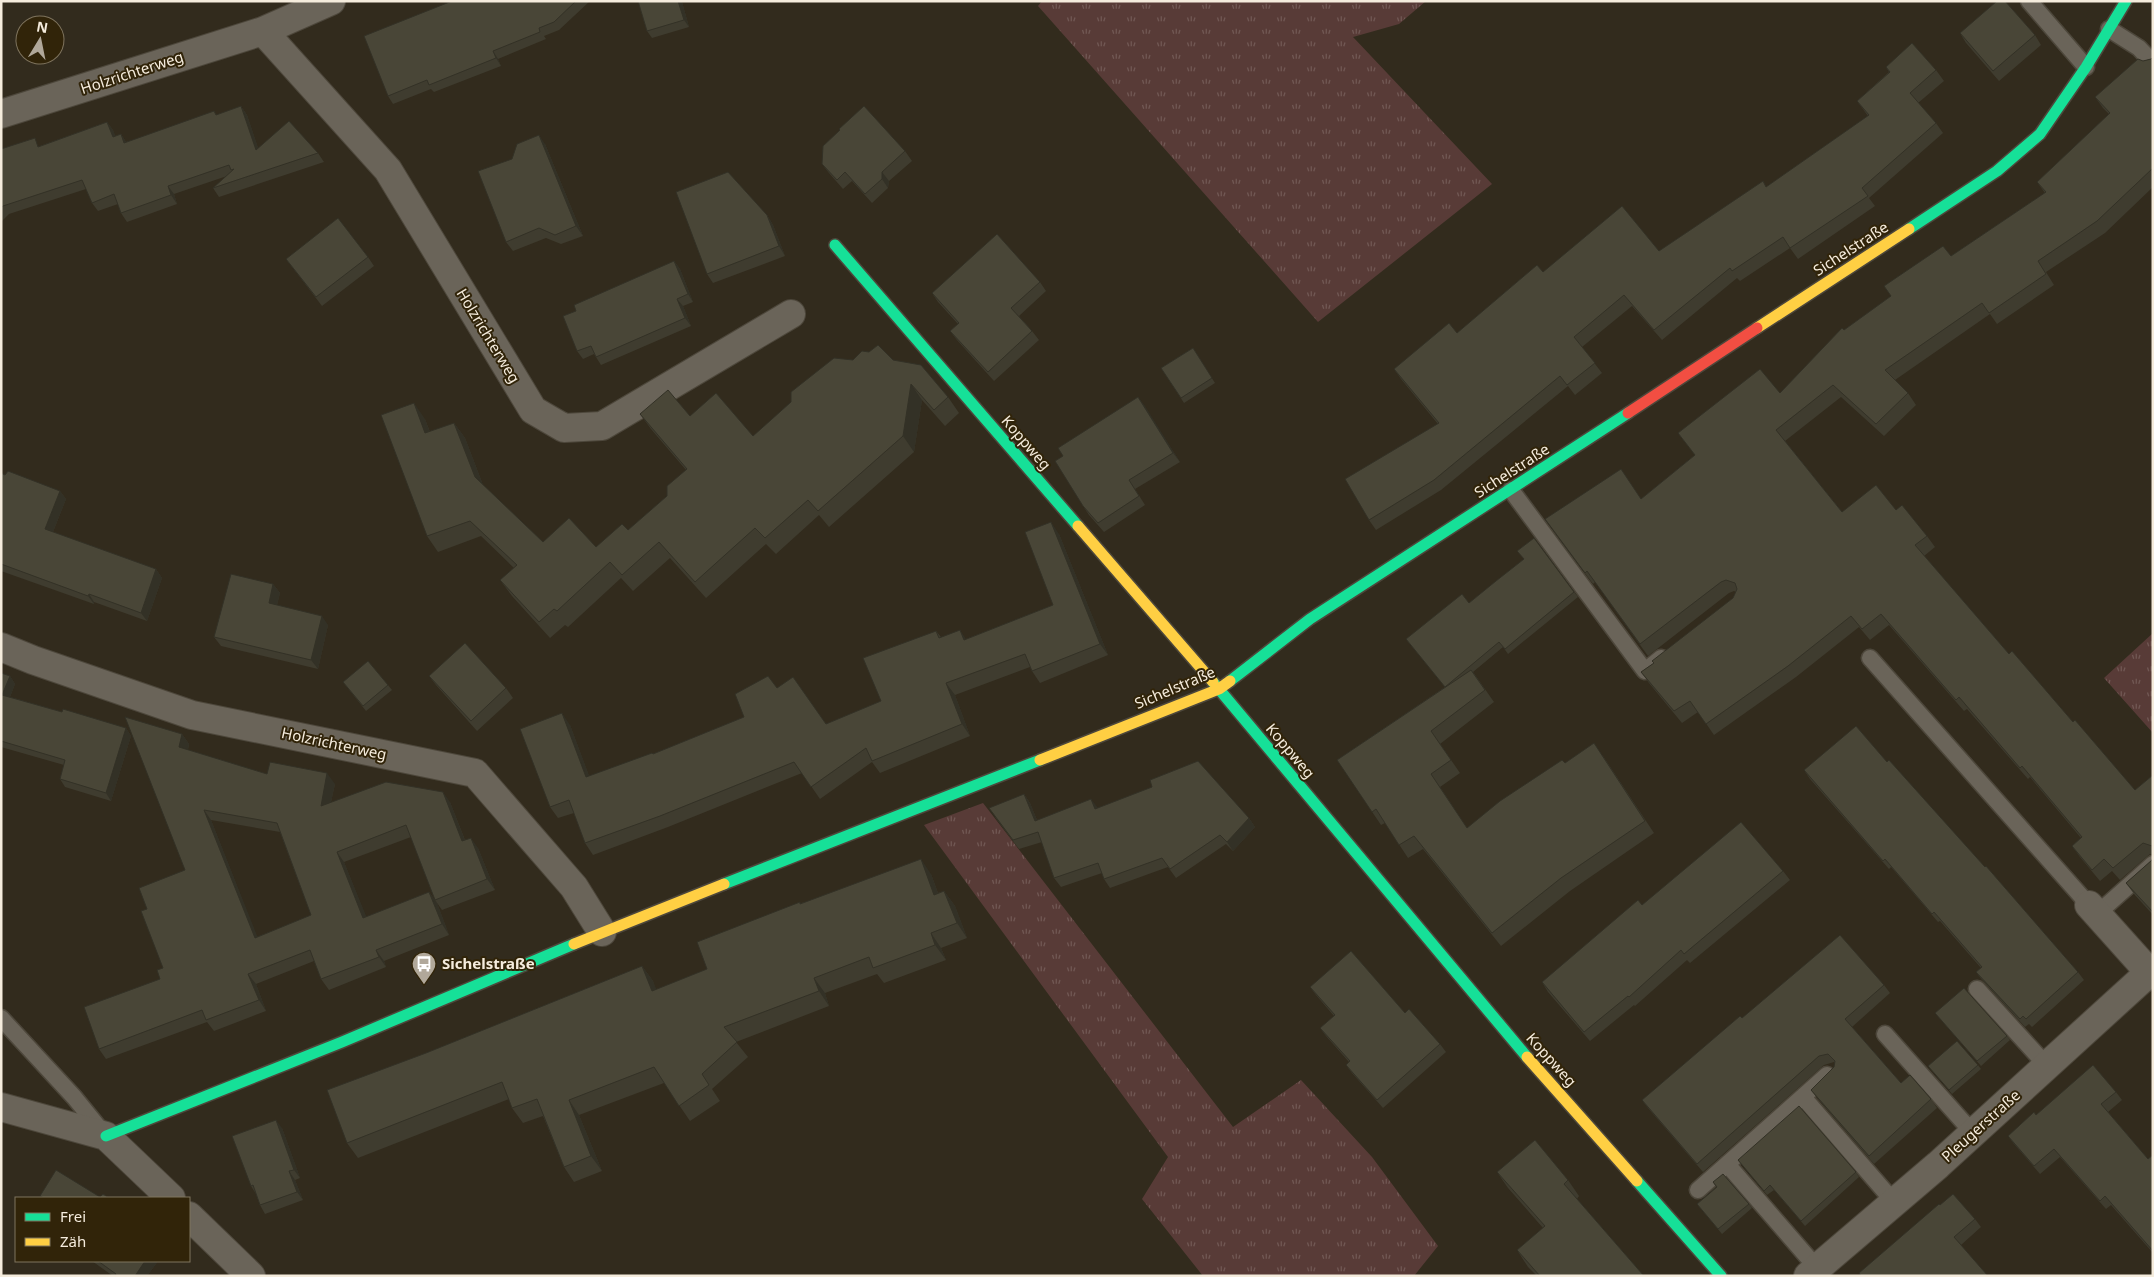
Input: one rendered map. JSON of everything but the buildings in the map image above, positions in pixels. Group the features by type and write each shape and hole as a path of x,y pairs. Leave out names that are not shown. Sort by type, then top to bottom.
{"street":[{"name":"Holzrichterweg","path":"1,114 263,31 331,1"},
{"name":"Sichelstraße","path":"106,1136 342,1042 602,932 1219,689 1310,619 1511,490 1997,171 2040,134 2086,67 2126,1"},
{"name":"Holzrichterweg","path":"263,31 388,170 532,410 564,428 602,426 791,314"},
{"name":"Koppweg","path":"834,246 1219,689 1495,1020 1721,1276"},
{"name":"Holzrichterweg","path":"1,647 33,660 192,715 475,773 574,887 602,932"},
{"name":"Pleugerstraße","path":"1813,1272 1973,1133 2151,970 2093,909"},
{"path":"1,1107 106,1136 170,1197"},
{"path":"190,1217 251,1276"}],"lane":[{"path":"2029,1 2086,67"},
{"path":"2109,29 2139,48 2153,63"},
{"path":"1511,490 1645,671 1675,648"},
{"path":"1870,658 2093,909 2153,864"},
{"path":"1977,989 2047,1066"},
{"path":"1,1018 74,1097 106,1136"},
{"path":"1885,1034 1973,1133"},
{"path":"1698,1190 1831,1072"},
{"path":"1803,1097 1894,1202"},
{"path":"1727,1164 1813,1272"}],"green space":[{"path":"1042,1 1426,1 1399,24 1353,37 1492,184 1318,322 1038,6"},
{"path":"2153,633 2153,733 2104,678"},
{"path":"983,803 1233,1127 1301,1080 1372,1157 1438,1246 1414,1276 1203,1276 1142,1199 1168,1157 924,825"}],"traffic: fast":[{"path":"1909,229 1997,171 2040,134 2086,67 2126,1"},
{"path":"835,245 1078,526"},
{"path":"1230,681 1310,619 1628,413"},
{"path":"1213,682 1527,1057"},
{"path":"724,884 1040,760"},
{"path":"106,1136 342,1042 574,944"},
{"path":"1637,1181 1721,1276"}],"traffic: slow":[{"path":"1757,328 1909,229"},
{"path":"1078,526 1213,682"},
{"path":"1040,760 1219,689 1230,681"},
{"path":"574,944 724,884"},
{"path":"1527,1057 1637,1181"}],"traffic: jam":[{"path":"1628,413 1757,328"}],"place":[{"name":"Sichelstraße","path":"424,985"}]}
